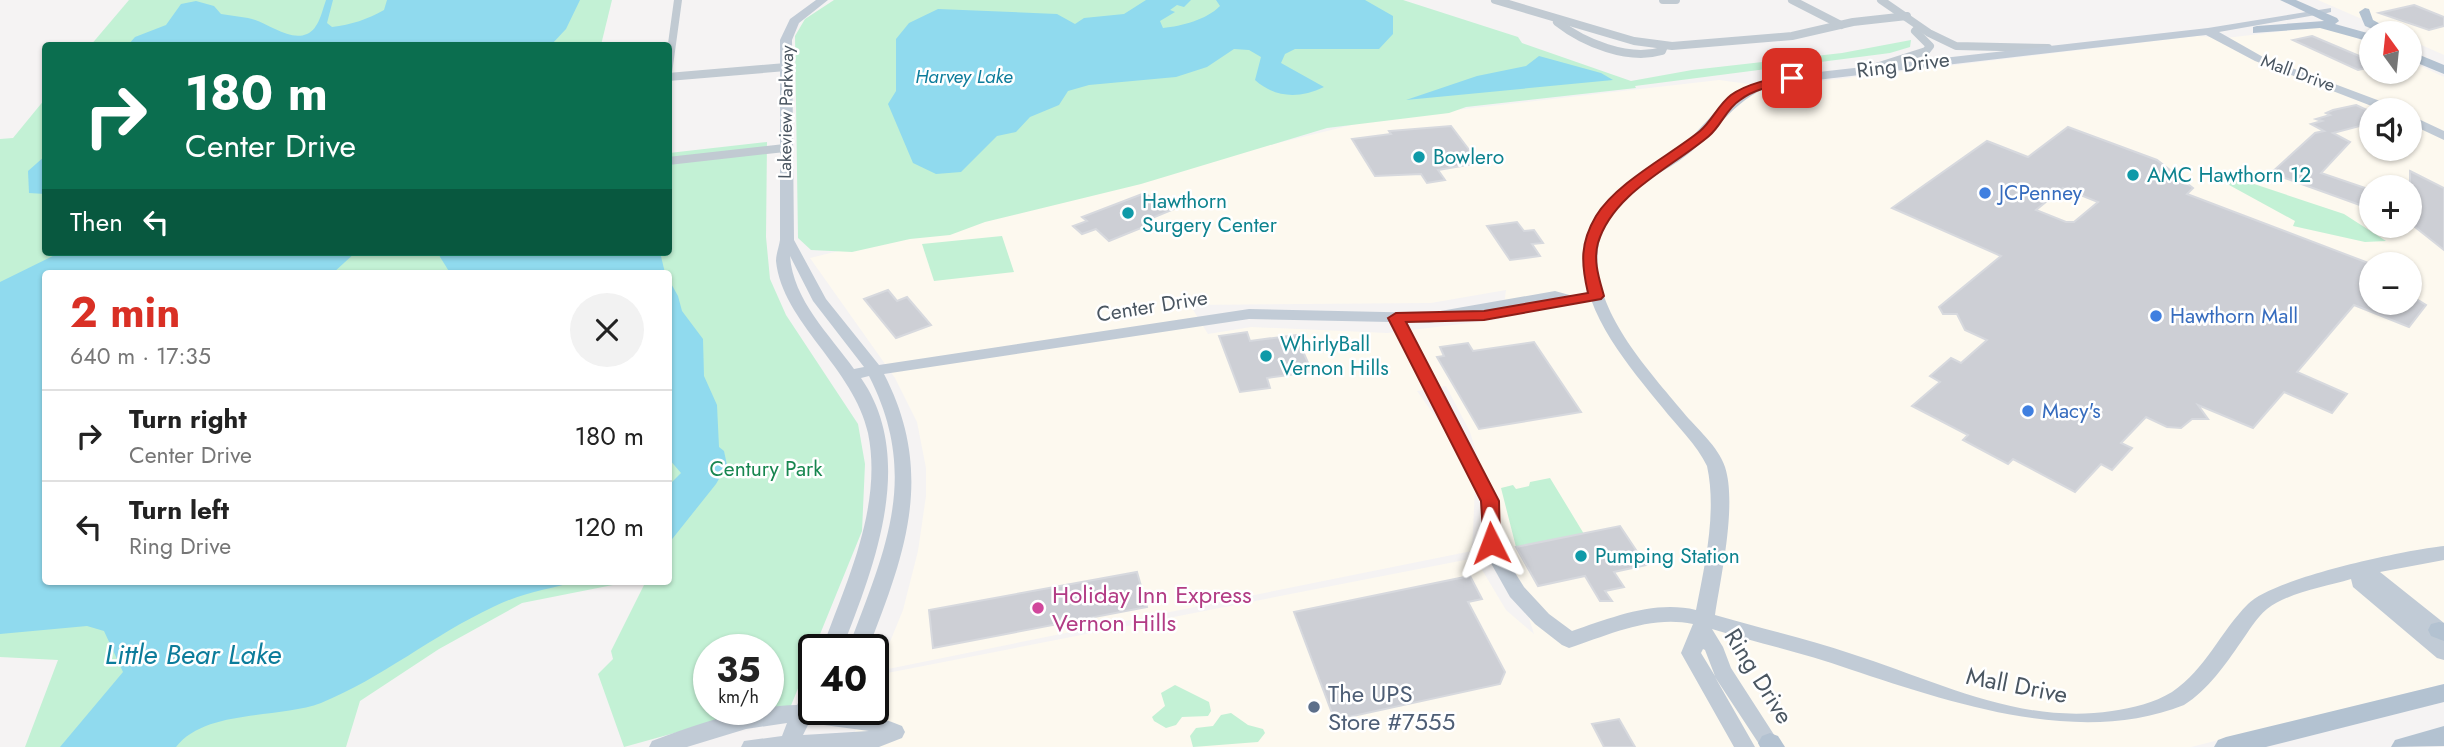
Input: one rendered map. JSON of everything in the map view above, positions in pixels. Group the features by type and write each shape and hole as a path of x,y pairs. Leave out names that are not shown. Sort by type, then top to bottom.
{"main road":[{"path":"2270,22 2285,9 2275,0"},
{"path":"2286,0 2359,26"},
{"path":"2304,0 2359,31"},
{"path":"2365,12 2367,21"},
{"path":"2257,30 2320,24 2359,35"},
{"path":"2422,51 2444,61"},
{"path":"2422,60 2444,69"},
{"path":"2226,747 2444,692"},
{"path":"2403,747 2444,736"}],"street":[{"path":"672,45 678,0"},
{"name":"Lakeview Parkway","path":"823,0 800,16 788,30 785,149 787,240 818,299 874,370 900,423 905,495 896,548 864,634"},
{"path":"1495,0 1555,20 1664,46 1703,46 1792,36 1842,25 1908,16"},
{"path":"1663,0 1676,0"},
{"path":"1791,0 1842,25"},
{"path":"1869,0 1896,17 1930,46 1920,54 1897,58 1873,68"},
{"path":"1881,0 1908,16 1929,33 1956,46 2048,48"},
{"name":"Ring Drive","path":"1745,747 1691,653 1703,627 1719,502 1717,470 1626,346 1596,296 1588,262 1591,244 1603,216 1630,188 1707,132 1725,106 1737,96 1777,80 2208,31 2325,13"},
{"name":"Ring Drive","path":"2208,31 2257,30 2325,13"},
{"path":"1555,20 1568,33 1635,54 1654,55 1662,51 1664,46"},
{"name":"Mall Drive","path":"2208,31 2259,59 2361,98"},
{"path":"672,75 786,67"},
{"path":"2422,125 2444,136"},
{"path":"672,161 785,149"},
{"name":"Lakeview Parkway","path":"787,240 781,251 784,275 800,306 852,374 868,405 878,444 876,497 867,552 837,634"},
{"name":"Center Drive","path":"852,374 1249,314 1396,318 1484,315 1596,296"},
{"name":"Mall Drive","path":"1396,318 1490,501 1491,543 1501,565 1517,592 1542,620 1569,640 1616,624 1672,614 1703,627 1861,664 1948,699 1991,711 2056,722 2105,721 2160,708 2184,696 2210,671 2248,618 2266,599 2415,556 2444,553"},
{"path":"2442,632 2382,582 2362,572 2360,582 2444,652"},
{"name":"Ring Drive","path":"1703,627 1723,671 1772,746"},
{"path":"659,747 774,715 798,716"},
{"path":"787,745 798,722"},
{"path":"822,746 830,725"},
{"path":"751,747 822,746 874,740 895,732 880,725"}],"shaded area":[{"path":"2318,0 2444,0 2444,55 2422,45 2422,21 2366,21"},
{"name":"Hawthorn Mall","path":"2317,27 2359,39 2359,84 2422,84 2422,67 2444,77 2444,684 2191,747 849,747 858,725 889,725 889,673 1475,558 1506,610 1534,634 1470,432 1446,386 1417,391 1452,440 1475,489 1472,551 889,669 889,644 903,610 918,551 926,496 926,468 917,422 895,378 810,258 1376,119 1719,80 1771,87 2197,36 2226,38","holes":["1506,290 1502,319 1387,333 1251,327 1208,334 1190,305 1431,303"]}],"green space":[{"path":"129,0 612,0 602,42 93,42"},
{"path":"834,0 1403,0 1518,37 1522,43 1631,81 1692,70 1842,53 1911,40 1910,47 1890,53 1635,86 1636,88 1466,107 1449,113 1327,128 1141,184 985,222 950,235 910,239 852,252 811,250 798,238 795,36 805,19"},
{"name":"Century Park","path":"42,103 42,256 672,256 672,153 767,142 766,237 770,279 786,315 858,424 865,464 862,531 820,634 798,634 798,688 790,708 784,709 784,634 693,634 693,725 703,725 624,747 598,674 613,659 611,651 644,585 672,585 672,270 42,270 42,585 613,585 522,603 439,649 360,701 346,747 25,747 58,660 0,657 0,139 13,138"},
{"path":"2227,175 2344,214 2359,224 2359,238 2381,238 2386,241 2365,242 2293,226 2295,221 2220,180"},
{"path":"1002,236 1014,272 934,281 922,244"},
{"path":"1550,478 1584,534 1516,547 1501,488 1513,485 1516,489 1529,486 1530,482"},
{"path":"1175,685 1209,702 1211,711 1208,716 1182,717 1176,725 1166,728 1154,721 1152,717 1165,706 1161,693"},
{"path":"1231,713 1248,725 1263,729 1265,733 1258,742 1193,747 1190,736 1196,728 1213,726 1221,715"}],"water":[{"path":"326,0 333,0 327,23 332,27 366,19 384,10 387,0 580,0 566,29 554,42 131,42 135,37 166,25 181,4 196,1 214,6 221,14 255,20 292,35 300,36 311,32 320,19"},
{"name":"Harvey Lake","path":"1146,0 1191,0 1184,7 1177,5 1170,10 1175,12 1160,21 1163,28 1201,19 1220,6 1216,0 1365,0 1393,16 1393,34 1379,49 1295,49 1285,54 1281,63 1324,87 1315,91 1288,95 1263,86 1255,80 1261,57 1249,50 1234,49 1207,67 1176,77 1089,85 1068,91 1059,105 1030,117 1016,132 997,136 961,172 936,174 913,163 888,104 896,91 896,39 909,23 938,9 1057,14 1075,24 1084,18 1124,14"},
{"path":"1539,56 1601,73 1613,80 1406,100 1477,76 1526,66"},
{"path":"42,159 42,194 29,193 28,171"},
{"name":"Little Bear Lake","path":"53,256 352,256 336,270 42,270 42,585 564,585 493,607 449,630 365,681 321,703 205,726 176,747 60,747 123,672 104,631 87,626 0,634 0,282"},
{"path":"439,256 661,256 664,270 448,270"},
{"path":"672,285 682,311 703,339 704,376 717,405 719,447 724,451 727,465 716,484 672,539 672,482 681,473 672,462"}],"building":[{"path":"2414,5 2444,17 2444,26 2429,30 2422,28 2422,21 2403,21 2379,13"},
{"path":"2312,36 2359,56 2359,70 2358,70 2293,40"},
{"path":"2359,106 2359,126 2333,133 2350,142 2321,173 2359,186 2359,205 2271,173 2315,133 2324,131 2311,124 2322,121 2316,119 2330,115 2326,113"},
{"name":"Bowlero","path":"1451,126 1479,163 1438,170 1445,180 1427,183 1421,174 1375,176 1352,139 1391,134 1389,131"},
{"name":"Hawthorn Mall","path":"2068,127 2157,160 2193,188 2187,194 2359,259 2359,307 2354,305 2297,372 2347,394 2332,413 2284,392 2253,428 2198,405 2208,419 2192,419 2181,428 2167,427 2146,417 2121,443 2132,448 2112,470 2101,464 2075,492 2013,459 2008,464 1963,440 1968,435 1912,406 1940,382 1930,376 1951,358 1961,363 1987,340 1965,330 1957,314 1943,314 1939,307 2001,256 1892,208 1987,141 2028,157","holes":["2063,188 2098,202 2074,222 2066,222 2036,210"]},
{"path":"2422,177 2444,188 2444,250 2422,233"},
{"name":"Hawthorn Surgery Center","path":"1145,193 1151,198 1157,196 1174,209 1152,218 1156,222 1109,241 1096,229 1082,234 1073,226 1087,221 1082,217"},
{"path":"1517,222 1524,231 1534,230 1543,243 1532,244 1540,256 1510,260 1487,226"},
{"path":"888,290 897,301 907,297 931,325 896,338 864,299"},
{"name":"Hawthorn Mall","path":"2379,315 2418,315 2409,327"},
{"name":"WhirlyBall Vernon Hills","path":"1247,332 1250,341 1296,335 1312,372 1267,378 1270,388 1240,392 1219,336"},
{"path":"1534,342 1581,412 1479,429 1437,357 1444,356 1440,347 1468,343 1473,351"},
{"name":"Pumping Station","path":"1620,526 1646,565 1614,572 1624,587 1605,591 1612,601 1600,601 1585,576 1538,586 1516,547"},
{"name":"Holiday Inn Express Vernon Hills","path":"1137,572 1147,607 933,648 929,610"},
{"path":"1470,576 1482,599 1468,602 1505,672 1500,684 1344,718 1332,713 1294,612"},
{"path":"1619,719 1635,747 1604,747 1592,724"}],"place":[{"name":"Bowlero","path":"1419,157"},
{"name":"AMC Hawthorn 12","path":"2133,175"},
{"name":"JCPenney","path":"1985,193"},
{"name":"Hawthorn Surgery Center","path":"1128,213"},
{"name":"Hawthorn Mall","path":"2156,316"},
{"name":"WhirlyBall Vernon Hills","path":"1266,356"},
{"name":"Macy's","path":"2028,411"},
{"name":"Pumping Station","path":"1581,556"},
{"name":"Holiday Inn Express Vernon Hills","path":"1038,608"},
{"name":"The UPS Store #7555","path":"1314,707"}],"route":[{"path":"1491,543 1488,521 1490,501 1396,318 1484,315 1596,296 1588,262 1591,244 1603,216 1630,188 1707,132 1725,106 1737,96 1777,80 1792,78"}]}
